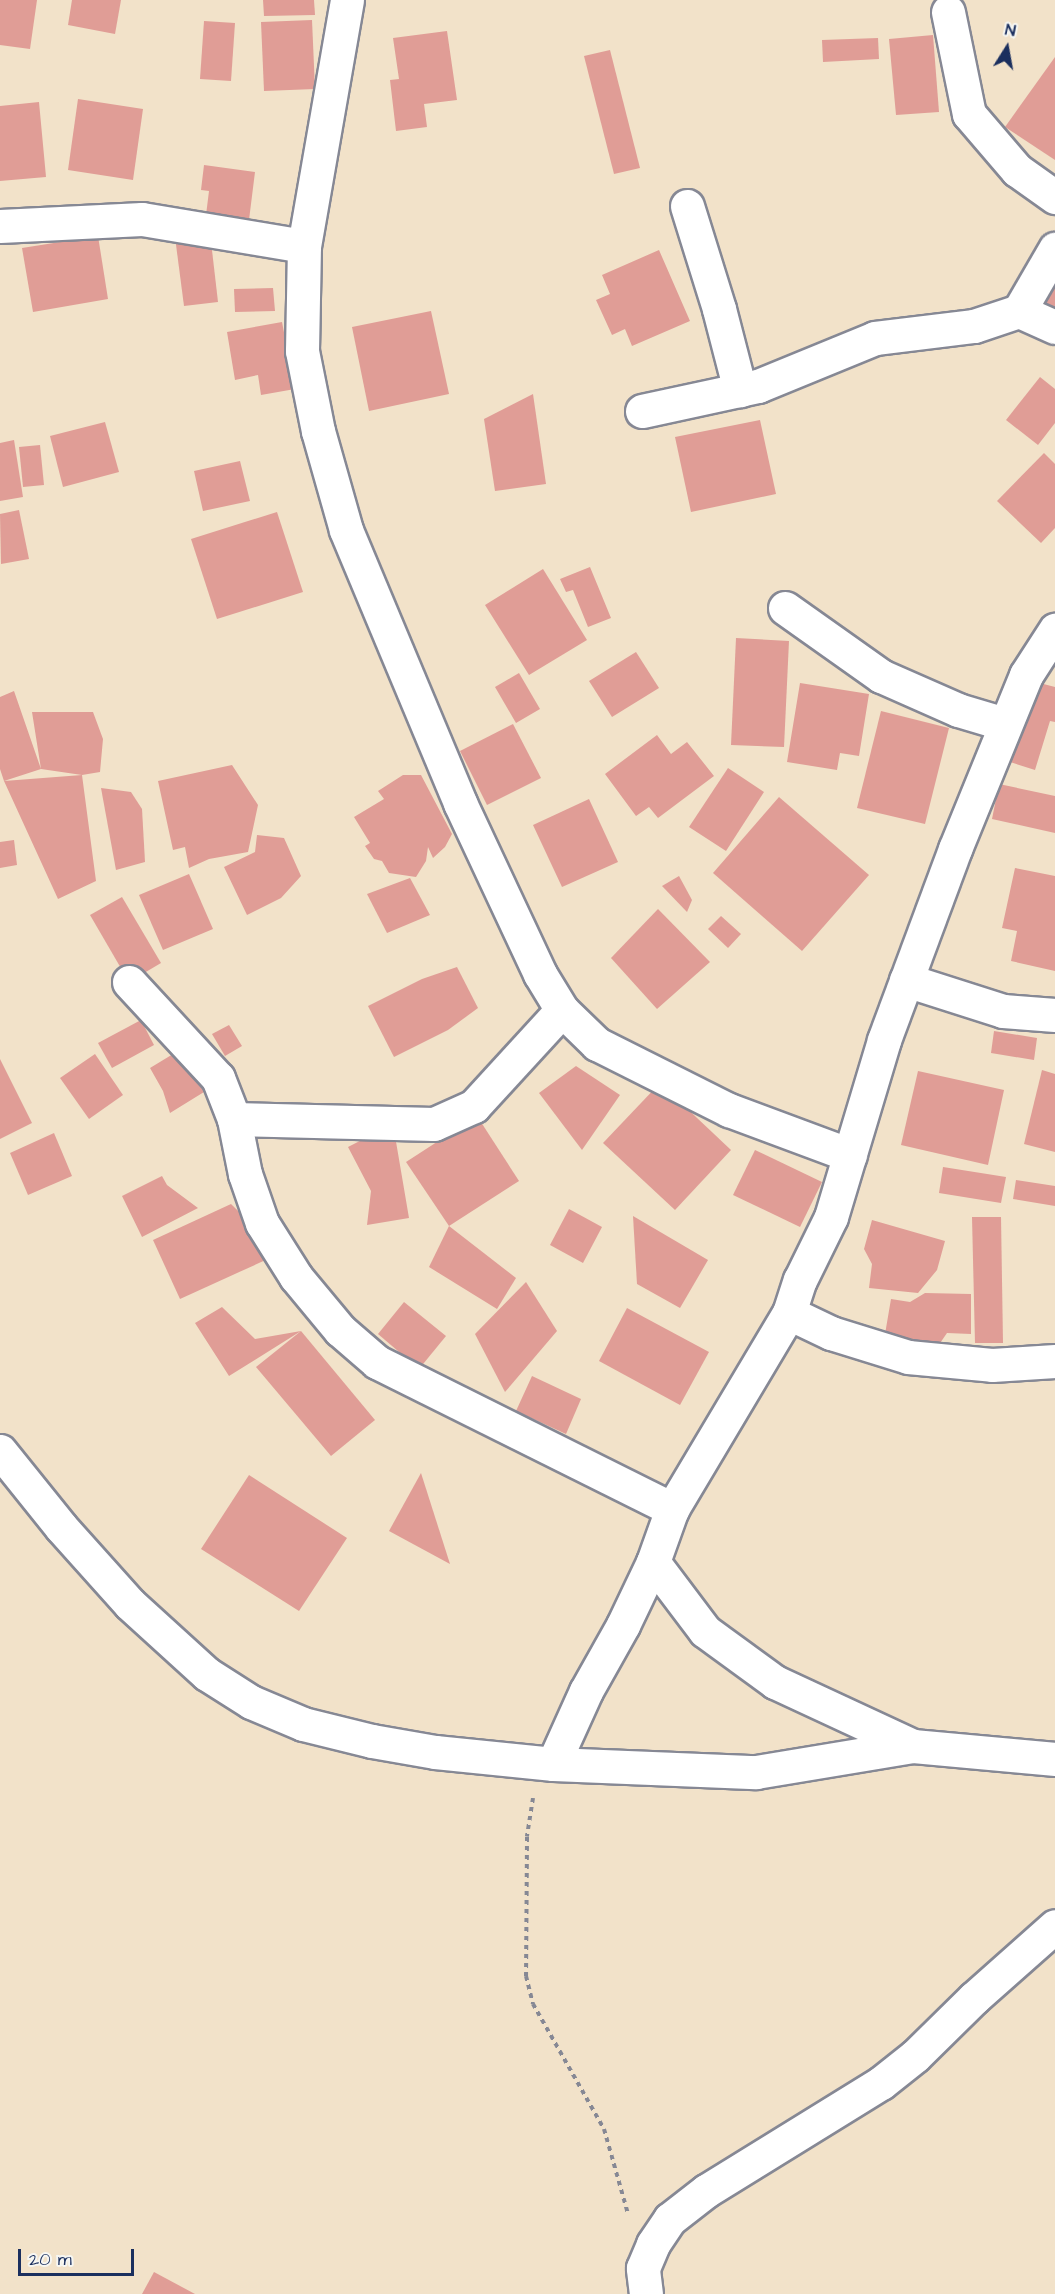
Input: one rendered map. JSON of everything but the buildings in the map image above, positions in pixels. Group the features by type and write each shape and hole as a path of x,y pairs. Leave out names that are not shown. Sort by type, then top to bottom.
{"street":[{"path":"347,0 304,246 302,351 318,431 346,530 460,803 540,974 562,1010 597,1044 729,1110 850,1155"},
{"path":"948,12 969,114 1017,170 1055,197"},
{"path":"687,206 719,309 740,390"},
{"path":"0,226 142,219 304,246"},
{"path":"642,411 758,386 875,338 974,326 1018,311 1055,249"},
{"path":"1018,311 1055,327"},
{"path":"785,608 881,676 957,710 1005,724"},
{"path":"553,1764 586,1691 623,1625 653,1562 672,1509 789,1313 800,1280 831,1217 884,1040 1005,724 1026,675 1055,630"},
{"path":"906,980 1003,1011 1055,1015"},
{"path":"129,982 218,1078 234,1119 245,1174 262,1223 296,1277 340,1330 377,1362 672,1509"},
{"path":"234,1119 434,1124 474,1106 562,1010"},
{"path":"789,1313 831,1333 908,1357 992,1365 1055,1361"},
{"path":"0,1451 61,1527 130,1604 207,1674 251,1702 303,1724 372,1741 435,1752 553,1764 756,1772 913,1746 1055,1759"},
{"path":"653,1562 705,1631 774,1682 913,1746"},
{"path":"644,2281 653,2244 670,2219 706,2191 881,2083 915,2056 974,1998 1055,1926"}],"path":[{"path":"553,1764 534,1793 526,1837 526,1976 533,2004 604,2129 644,2281"}]}
